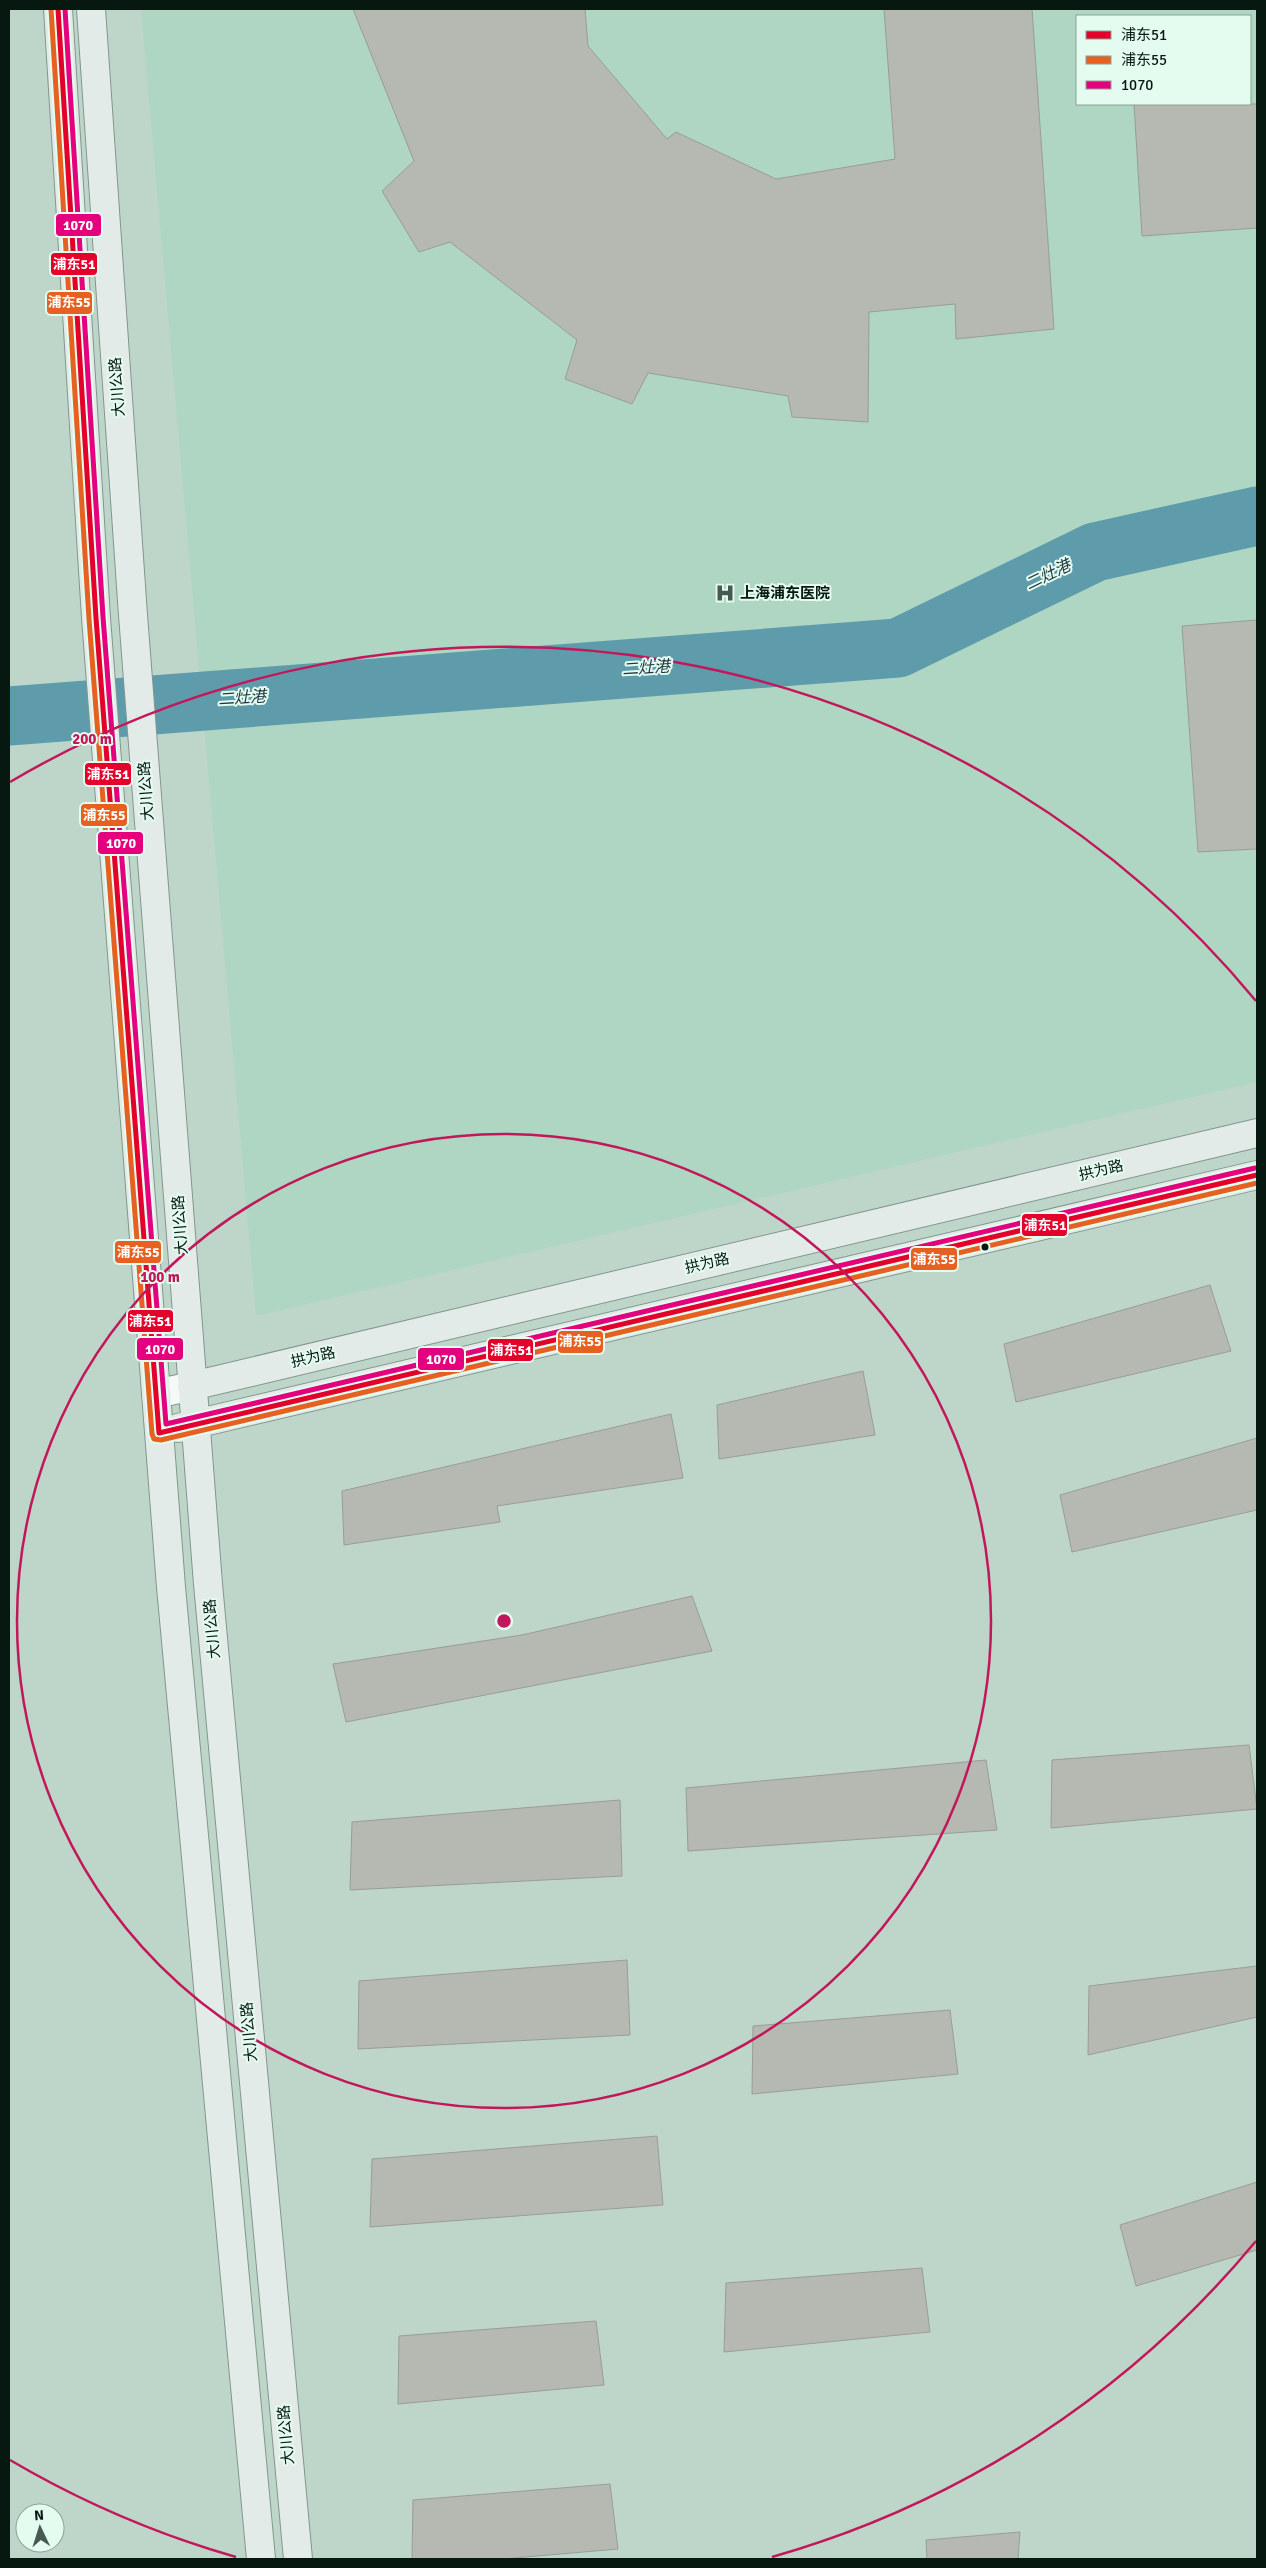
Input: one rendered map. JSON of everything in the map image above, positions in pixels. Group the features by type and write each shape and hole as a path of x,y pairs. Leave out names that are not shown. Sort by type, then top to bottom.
{"main road":[{"path":"58,9 96,618 159,1433 173,1607 261,2559"},
{"name":"大川公路","path":"91,9 133,615 195,1424 208,1584 298,2559"},
{"name":"拱为路","path":"192,1386 1257,1133"},
{"path":"159,1433 1257,1175"}],"street":[{"name":"拱为路","path":"156,1394 192,1386"}],"shaded area":[{"name":"上海浦东医院","path":"141,9 1257,9 1257,1082 256,1316"}],"building":[{"path":"353,9 585,9 588,46 667,139 676,132 776,179 895,159 884,9 1032,9 1054,329 956,339 955,304 869,312 868,422 792,417 788,396 648,373 632,404 565,379 577,340 450,242 419,252 382,191 414,161"},
{"path":"1257,104 1257,228 1142,236 1134,105"},
{"path":"1257,620 1257,849 1198,852 1182,626"},
{"path":"1210,1285 1231,1351 1016,1402 1004,1344"},
{"path":"863,1371 875,1435 719,1459 717,1405"},
{"path":"671,1414 683,1478 497,1506 500,1522 344,1545 342,1491"},
{"path":"1257,1438 1257,1510 1072,1552 1060,1495"},
{"path":"692,1596 712,1651 346,1722 333,1664 522,1635"},
{"path":"1249,1745 1257,1809 1051,1828 1052,1760"},
{"path":"986,1760 997,1830 688,1851 686,1788"},
{"path":"620,1800 622,1876 350,1890 352,1822"},
{"path":"627,1960 630,2035 358,2049 359,1981"},
{"path":"1257,1966 1257,2017 1088,2055 1089,1986"},
{"path":"950,2010 958,2074 752,2094 753,2026"},
{"path":"657,2136 663,2205 370,2227 372,2159"},
{"path":"1257,2182 1257,2250 1136,2286 1120,2225"},
{"path":"922,2268 930,2332 724,2352 726,2283"},
{"path":"596,2321 604,2385 398,2404 399,2336"},
{"path":"610,2484 618,2549 503,2559 412,2559 413,2500"},
{"path":"1020,2532 1018,2559 927,2559 926,2540"}],"waterway":[{"name":"二灶港","path":"9,716 898,648 1095,552 1257,516"}],"transit line":[{"name":"浦东55","path":"51,9 89,619 152,1434 154,1439 161,1440 1257,1183"},
{"name":"浦东51","path":"58,9 96,618 159,1433 1257,1175"},
{"name":"1070","path":"65,9 103,617 166,1424 1255,1168"}],"place":[{"name":"上海浦东医院","path":"725,593"}]}
